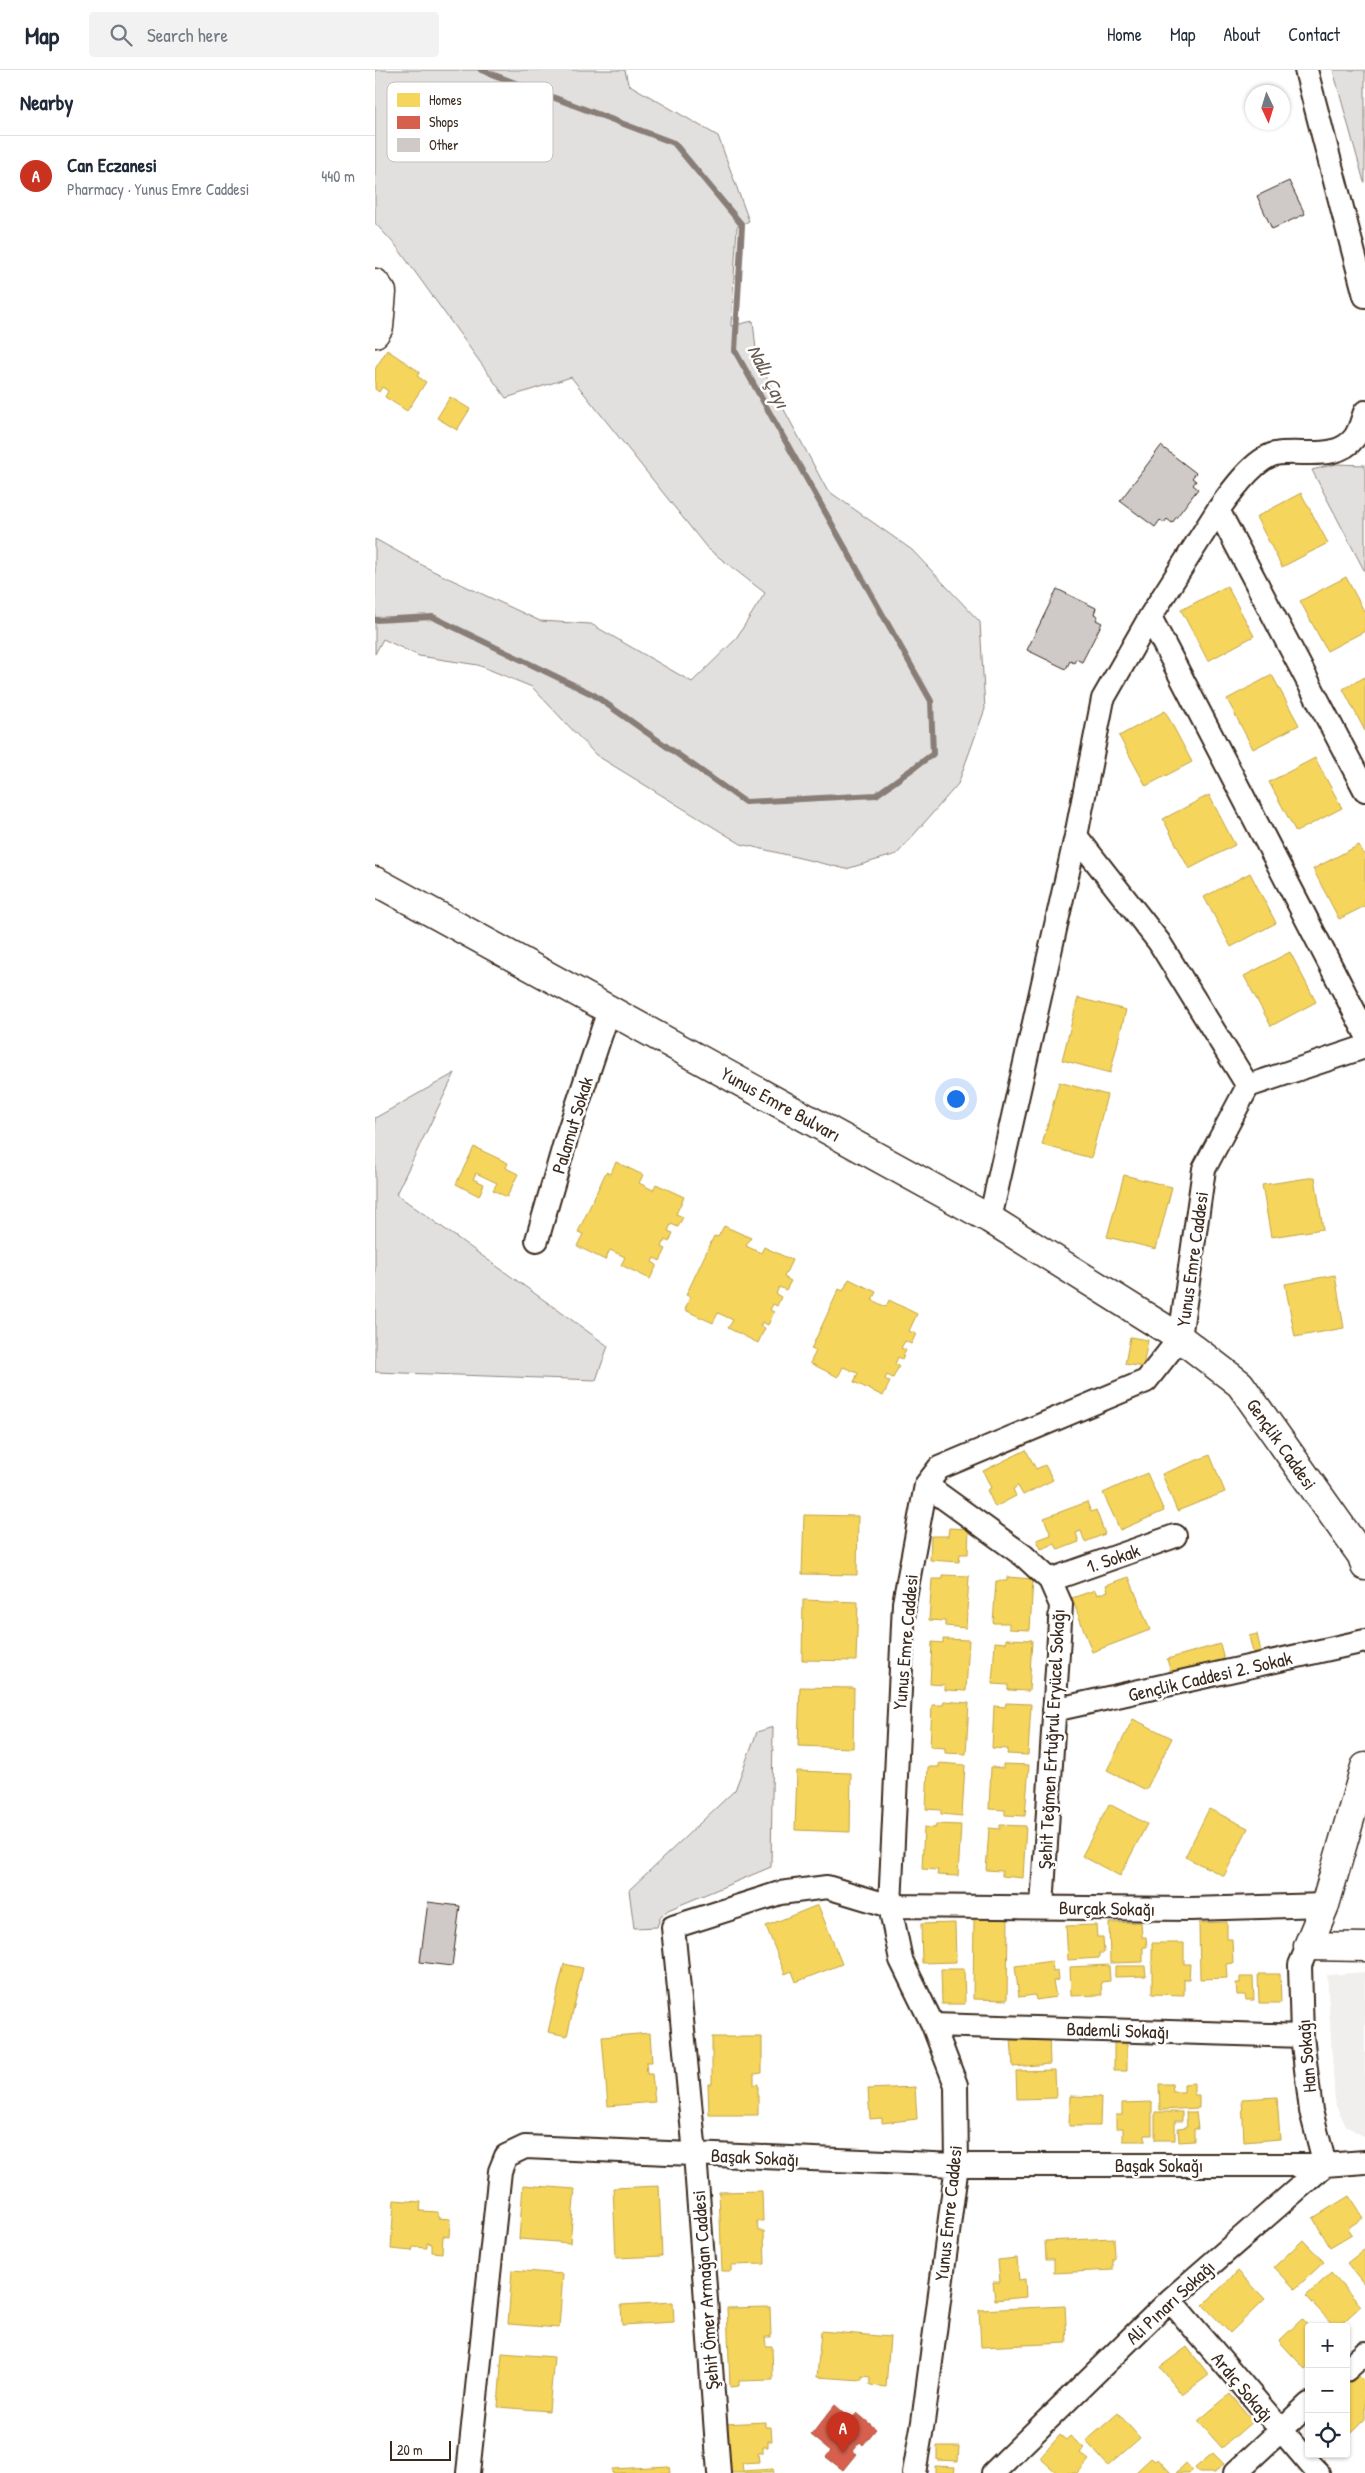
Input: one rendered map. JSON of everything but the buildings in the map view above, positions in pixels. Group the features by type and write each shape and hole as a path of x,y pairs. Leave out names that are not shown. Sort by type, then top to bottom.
{"street":[{"path":"1306,70 1365,296"},
{"path":"375,283 383,292 379,327 375,333"},
{"path":"990,1219 1077,836 1103,699 1150,617 1218,510 1243,476 1274,454 1331,452 1347,446 1356,436 1365,412"},
{"path":"1218,510 1365,790"},
{"path":"1150,617 1365,1032"},
{"path":"1077,836 1159,942 1249,1086 1365,1046"},
{"name":"Yunus Emre Bulvarı","path":"375,881 990,1219 1181,1338"},
{"name":"Palamut Sokak","path":"537,1240 566,1139 609,1010"},
{"name":"Yunus Emre Caddesi","path":"914,2473 924,2413 957,2165 956,2085 933,2025 901,1960 890,1906 904,1603 926,1485 939,1468 1146,1380 1181,1338 1204,1169 1249,1086"},
{"name":"Gençlik Caddesi","path":"1181,1338 1240,1384 1362,1556 1365,1566"},
{"name":"Şehit Teğmen Ertuğrul Eryücel Sokağı","path":"926,1485 1024,1556 1050,1580 1061,1605 1042,1907"},
{"name":"1. Sokak","path":"1050,1580 1175,1536"},
{"name":"Gençlik Caddesi 2. Sokak","path":"1054,1710 1365,1641"},
{"path":"1365,1768 1325,1905 1307,1946 1365,1947"},
{"name":"Burçak Sokağı","path":"673,1928 780,1893 827,1888 890,1906 1190,1908 1325,1905"},
{"name":"Şehit Ömer Armağan Caddesi","path":"673,1928 695,2154 719,2473"},
{"name":"Han Sokağı","path":"1307,1946 1300,1965 1302,2036 1311,2111 1325,2165"},
{"name":"Bademli Sokağı","path":"933,2025 1302,2036"},
{"name":"Başak Sokağı","path":"468,2473 500,2170 506,2156 525,2147 957,2165 1325,2165"},
{"path":"1325,2165 1365,2162"},
{"name":"Ali Pınarı Sokağı","path":"993,2473 1170,2300 1325,2165"},
{"name":"Ardıç Sokağı","path":"1170,2300 1317,2473"},
{"path":"1348,2368 1365,2353"},
{"path":"1235,2473 1305,2408"}],"shaded area":[{"path":"375,70 625,70 628,84 718,136 749,221 737,227 731,326 753,321 757,359 827,490 912,550 980,622 985,709 958,784 897,854 846,869 741,844 596,755 532,687 478,665 419,656 383,639 375,654 375,539 433,571 540,621 591,624 692,682 735,640 765,593 707,548 571,377 506,398 397,247 375,223"},
{"path":"1333,70 1365,70 1365,182 1364,182"},
{"path":"1336,464 1365,465 1365,572 1312,470"},
{"path":"455,1073 396,1194 608,1346 596,1380 375,1372 375,1118"},
{"path":"773,1727 771,1867 668,1910 660,1918 657,1927 634,1928 629,1890 735,1790 757,1732"},
{"path":"1365,1972 1365,2137 1346,2126 1335,2104 1327,1975"}],"waterway":[{"name":"Nallı Çayı","path":"481,70 513,82"},
{"name":"Nallı Çayı","path":"375,620 433,617 594,695 745,802 876,795 933,754 931,701 735,351 742,225 674,143 553,97"}],"place":[{"name":"Can Eczanesi","path":"843,2453"}]}
